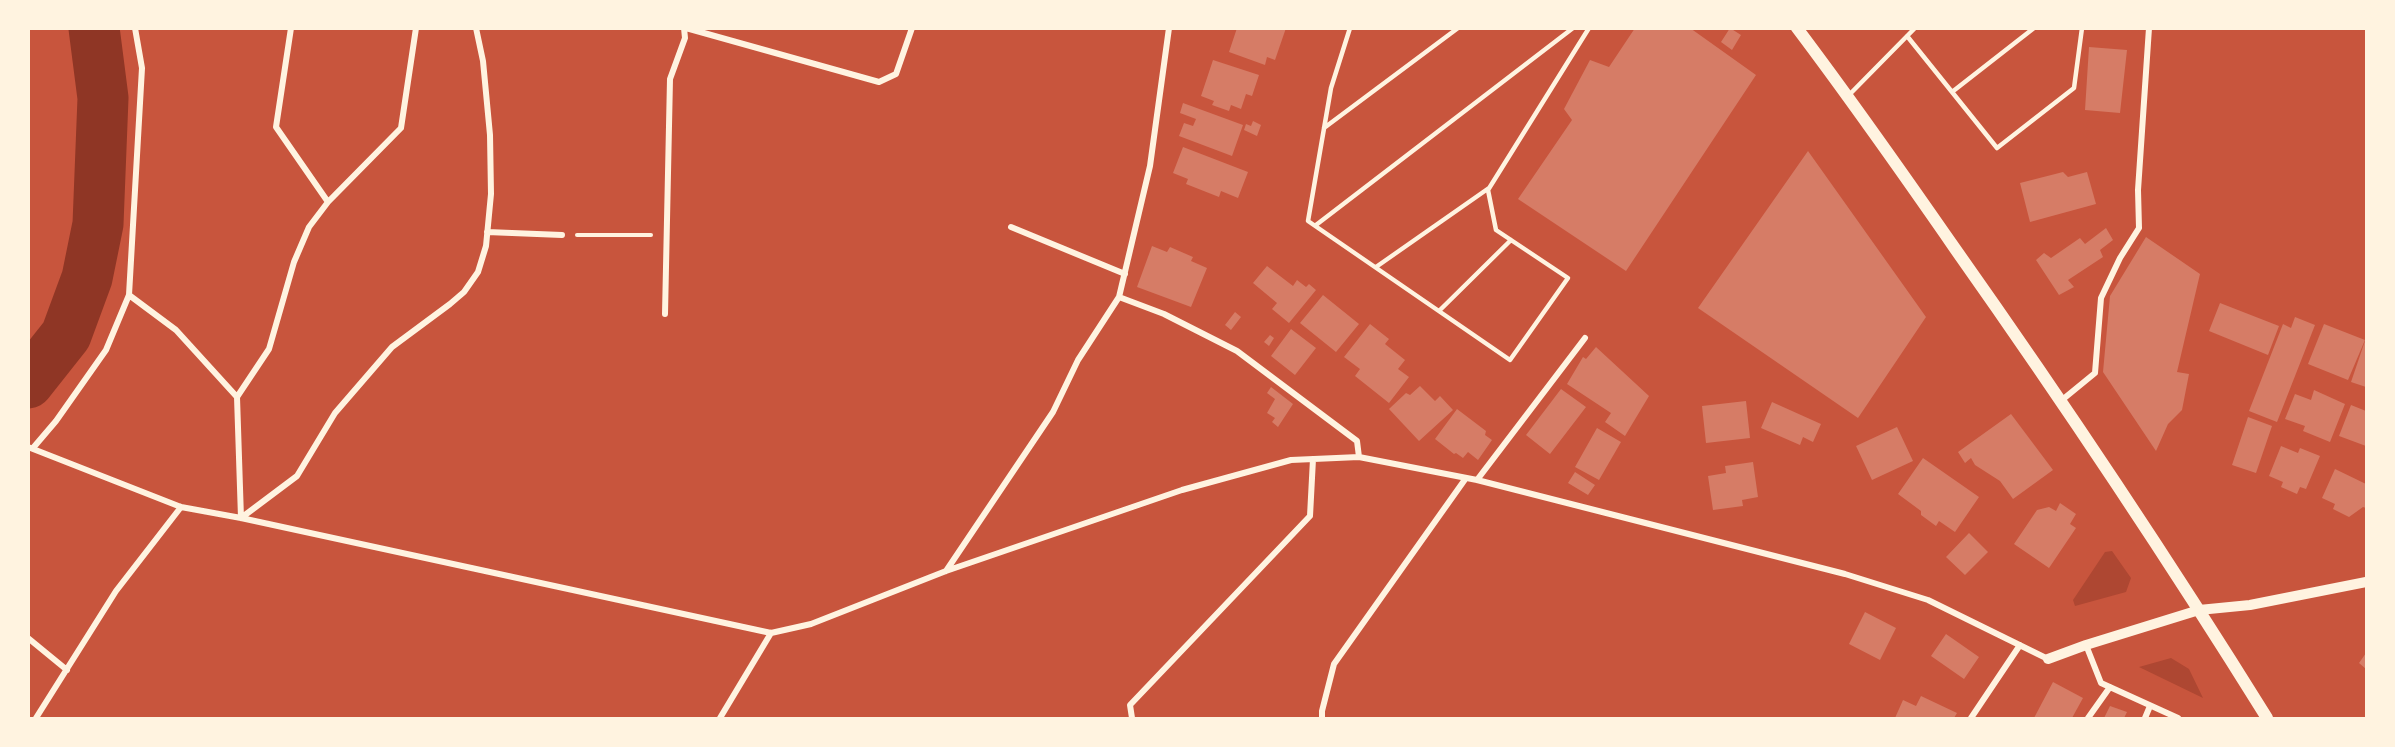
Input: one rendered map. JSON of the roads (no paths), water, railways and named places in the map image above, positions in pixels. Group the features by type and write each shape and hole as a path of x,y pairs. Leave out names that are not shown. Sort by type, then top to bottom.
{"main road":[{"path":"1797,28 1848,96 2062,400 2268,718"}],"street":[{"path":"135,28 142,68 129,295 106,350 56,421 31,448 181,507 771,633 821,620 946,571 1182,490 1291,460 1359,457 1477,480 1760,551 1887,587 1929,600 2048,659 2199,610 2250,605 2367,582"},
{"path":"291,28 276,127 328,202"},
{"path":"241,518 237,396 269,349 294,262 309,227 328,202 401,128 416,28"},
{"path":"241,518 297,477 334,413 392,347 464,292 478,272 486,246 492,195 490,135 483,61 476,28"},
{"path":"665,314 670,79 685,38 685,28 879,82 896,74 912,28"},
{"path":"946,571 1053,412 1078,360 1119,297 1150,166 1169,28"},
{"path":"2062,400 2095,373 2101,298 2120,258 2139,228 2138,190 2149,28"},
{"path":"1011,227 1125,274"},
{"path":"488,232 562,236"},
{"path":"129,295 176,330 237,396"},
{"path":"1119,297 1164,314 1237,351 1357,441 1359,457"},
{"path":"1477,480 1585,338"},
{"path":"1132,718 1130,705 1310,516 1313,459"},
{"path":"1322,718 1334,664 1466,478"},
{"path":"36,718 117,591 181,507"},
{"path":"720,718 771,633"},
{"path":"28,638 67,670"},
{"path":"1971,718 2020,645"},
{"path":"2086,645 2101,683 2178,718"},
{"path":"2088,718 2110,687"},
{"path":"2145,718 2150,706"}],"lane":[{"path":"1350,28 1330,88 1308,221 1510,360 1568,278 1496,230 1488,190 1589,28"},
{"path":"1324,128 1458,28"},
{"path":"1316,225 1573,28"},
{"path":"1848,96 1915,28"},
{"path":"1952,92 2034,28"},
{"path":"1907,36 1997,148 2074,88 2082,28"},
{"path":"1376,267 1491,186"},
{"path":"1439,311 1511,240"}],"waterway":[{"path":"28,383 66,335 87,278 98,224 103,98 94,28"}]}
